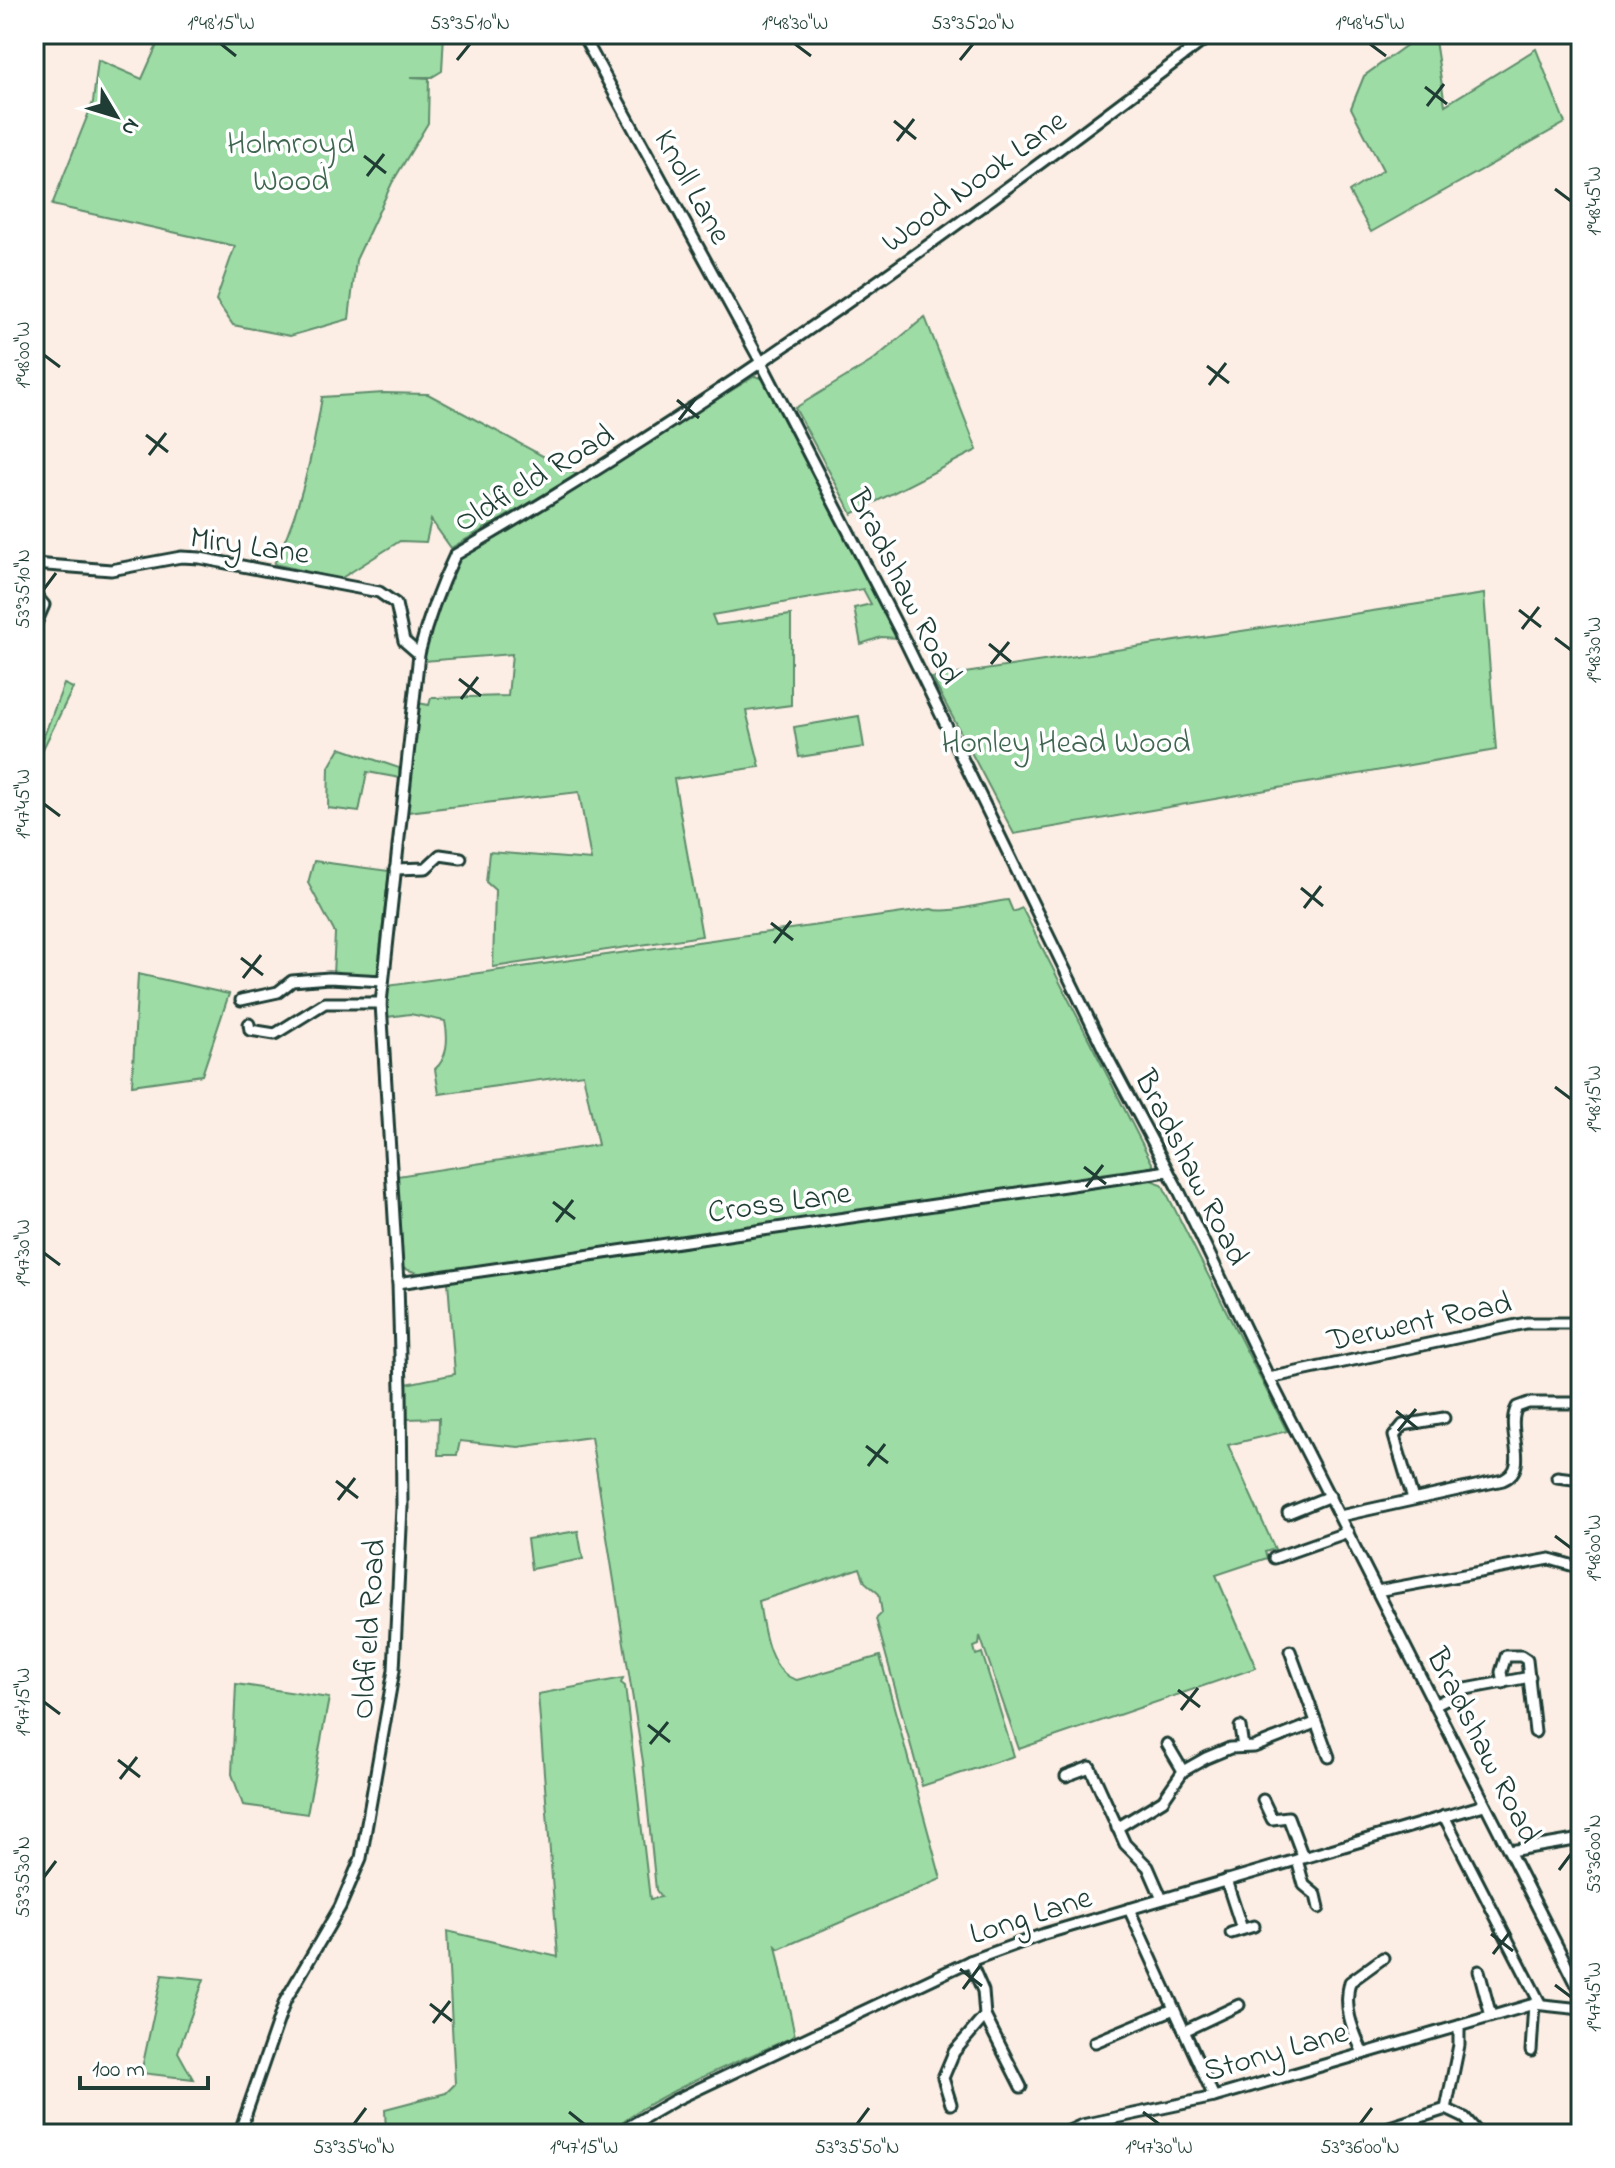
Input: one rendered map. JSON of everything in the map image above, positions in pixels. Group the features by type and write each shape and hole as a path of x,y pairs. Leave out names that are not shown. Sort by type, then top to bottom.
{"street":[{"name":"Knoll Lane","path":"582,34 762,364"},
{"name":"Wood Nook Lane","path":"762,364 1039,166 1212,34"},
{"name":"Oldfield Road","path":"239,2134 285,2001 349,1890 368,1833 394,1670 402,1507 398,1283 381,1003 419,654 425,628 455,555 560,494 762,364"},
{"name":"Bradshaw Road","path":"762,364 924,678 1107,1056 1168,1171 1269,1378 1581,1993"},
{"name":"Miry Lane","path":"34,564 111,570 181,557 200,558 379,592 396,604 404,641 419,654"},
{"path":"34,593 44,605 34,628"},
{"path":"395,869 426,868 440,855 461,858"},
{"path":"241,1000 278,992 292,981 329,978 383,981"},
{"path":"249,1024 250,1030 275,1034 325,1003 381,1003"},
{"name":"Cross Lane","path":"398,1283 1168,1171"},
{"name":"Derwent Road","path":"1269,1378 1526,1323 1581,1323"},
{"path":"1340,1516 1510,1477 1517,1466 1514,1419 1517,1407 1528,1403 1581,1403"},
{"path":"1413,1499 1394,1436 1403,1425 1444,1418"},
{"path":"1557,1477 1581,1480"},
{"path":"1288,1513 1330,1496"},
{"path":"1274,1558 1348,1532"},
{"path":"1377,1591 1550,1559 1581,1568"},
{"path":"1290,1651 1329,1757"},
{"path":"1503,1683 1502,1662 1506,1656 1521,1656 1527,1660 1535,1732"},
{"path":"1434,1705 1466,1689 1530,1677"},
{"path":"1117,1828 1163,1800 1183,1771 1230,1748 1254,1747 1315,1723"},
{"path":"1240,1727 1243,1747"},
{"path":"1167,1744 1183,1771"},
{"path":"1066,1776 1090,1767 1125,1844 1148,1867 1162,1899"},
{"path":"1263,1800 1272,1819 1288,1817 1304,1885 1316,1895 1319,1908"},
{"name":"Long Lane","path":"616,2134 675,2100 970,1961 1044,1934 1484,1805"},
{"path":"1444,1816 1537,2003 1531,2051"},
{"path":"1510,1851 1581,1839"},
{"path":"1226,1880 1242,1929"},
{"path":"1129,1909 1214,2097"},
{"path":"1231,1933 1254,1926"},
{"path":"1362,2051 1348,2018 1348,1988 1350,1982 1383,1958"},
{"path":"970,1961 983,1991 985,2016 1021,2087"},
{"path":"1479,1971 1491,2016"},
{"name":"Stony Lane","path":"1062,2134 1214,2097 1362,2051 1537,2003 1581,2009"},
{"path":"1184,2031 1239,2005"},
{"path":"1095,2042 1174,2009"},
{"path":"951,2104 943,2078 954,2052 985,2016"},
{"path":"1446,2109 1459,2045 1459,2026"},
{"path":"1368,2134 1446,2109 1465,2118 1479,2134"}],"green space":[{"name":"Holmroyd Wood","path":"169,34 444,34 442,71 432,77 410,77 429,78 428,123 392,183 356,260 349,319 290,336 233,325 216,300 235,246 52,205 93,102 98,60 142,79 157,45"},
{"path":"1422,34 1434,34 1445,105 1536,49 1565,123 1371,232 1349,192 1383,170 1351,108 1364,76"},
{"path":"925,317 977,450 852,514 795,408 872,361"},
{"path":"755,376 767,380 898,638 881,637 861,644 854,608 871,604 863,589 712,615 716,625 791,615 791,705 746,711 760,767 674,779 702,936 493,967 495,890 486,882 489,852 591,860 579,792 407,812 418,703 429,705 431,698 508,696 512,654 424,661 429,635 454,561"},
{"path":"428,394 578,475 451,548 431,520 426,542 400,541 340,579 274,564 304,482 322,397"},
{"name":"Honley Head Wood","path":"1484,594 1496,750 1014,834 932,678"},
{"path":"64,684 73,688 34,767 34,762"},
{"path":"859,716 864,747 799,757 794,727"},
{"path":"340,748 399,768 400,778 367,772 359,812 328,808 329,767"},
{"path":"314,861 389,871 377,977 333,975 335,933 308,883"},
{"path":"1008,900 1013,912 1022,908 1154,1167 424,1275 402,1268 397,1176 598,1145 583,1074 439,1094 435,1069 446,1048 445,1021 410,1014 387,1017 387,986"},
{"path":"138,974 229,994 202,1075 132,1085"},
{"path":"1142,1177 1162,1184 1287,1431 1228,1445 1275,1549 1265,1552 1267,1558 1216,1575 1256,1668 1019,1749 980,1636 979,1645 974,1647 976,1655 982,1653 1014,1756 922,1786 876,1619 882,1613 879,1594 865,1582 860,1568 759,1601 773,1659 787,1676 797,1680 880,1656 941,1879 779,1949 776,1946 795,2036 669,2093 624,2120 608,2134 386,2134 385,2109 446,2093 455,2084 447,1931 558,1957 538,1694 623,1678 621,1683 625,1686 650,1899 661,1897 656,1890 643,1762 591,1437 519,1447 460,1441 457,1455 438,1455 439,1418 407,1419 406,1384 455,1374 448,1281"},
{"path":"578,1531 583,1559 531,1569 527,1539"},
{"path":"236,1684 329,1698 307,1814 243,1805 232,1774"},
{"path":"162,1975 204,1979 178,2052 193,2079 141,2073"}]}
